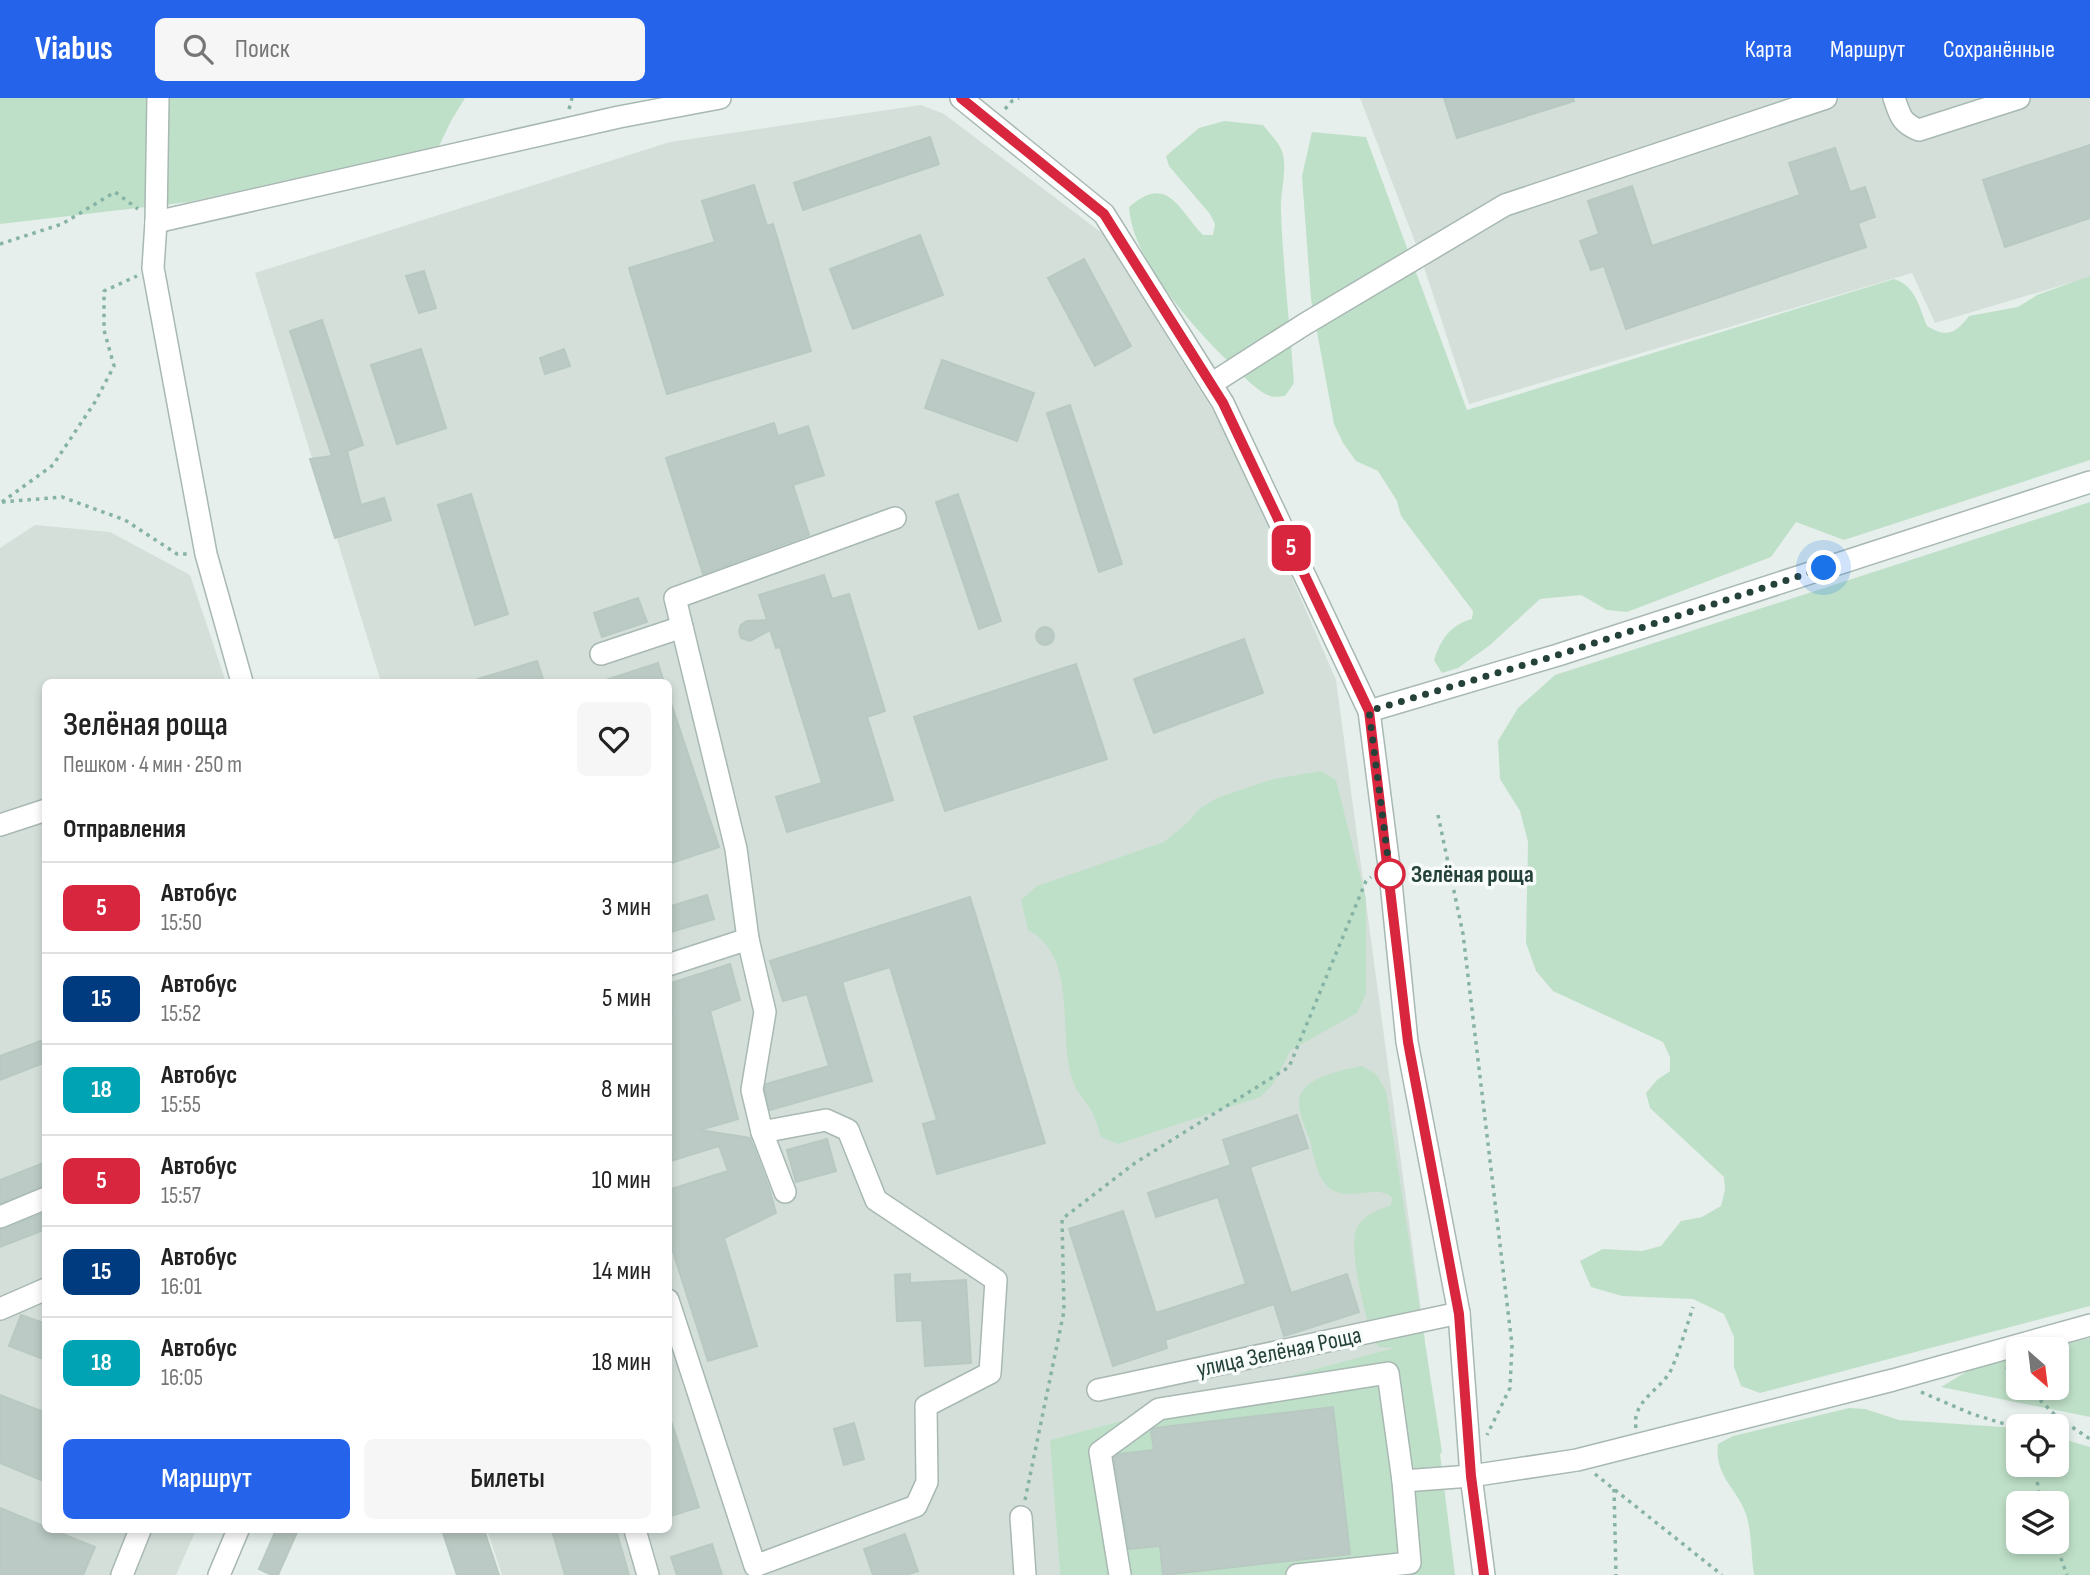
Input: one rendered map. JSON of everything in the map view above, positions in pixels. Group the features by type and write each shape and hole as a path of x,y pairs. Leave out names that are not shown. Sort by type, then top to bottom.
{"street":[{"path":"158,98 153,268 206,554 241,679"},
{"path":"156,222 619,117 720,98"},
{"path":"961,98 1104,214 1228,415 1369,711 1408,1042 1459,1314 1471,1476 1484,1575"},
{"path":"1211,384 1305,324 1505,205 1826,98"},
{"path":"1894,98 1901,117 1908,125 1919,130 2019,98"},
{"path":"1369,711 1558,655 2090,482"},
{"path":"785,1192 762,1132 752,1090 765,1012 748,939 736,849 675,598 895,518"},
{"path":"601,653 682,627"},
{"path":"0,825 42,811"},
{"path":"672,964 748,939"},
{"path":"672,1312 756,1570 916,1506 927,1482 926,1406 990,1373 996,1280 876,1200 848,1130 826,1120 762,1132"},
{"path":"0,1217 42,1200"},
{"path":"0,1309 42,1291"},
{"name":"улица Зелёная Роща","path":"1098,1390 1459,1314"},
{"path":"1403,1481 1471,1476 1577,1460 1893,1380 2090,1325"},
{"path":"1120,1575 1100,1452 1158,1409 1388,1373 1403,1481 1410,1563 1297,1575"},
{"path":"1021,1517 1025,1575"},
{"path":"122,1575 139,1533"},
{"path":"219,1575 236,1533"},
{"path":"636,1533 648,1575"}],"path":[{"path":"0,244 62,224 115,192 156,222"},
{"path":"1,502 53,465 95,402 114,366 104,330 104,291 153,268"},
{"path":"1,502 62,497 125,520 177,554 206,554"},
{"path":"1438,815 1463,934 1512,1345 1510,1388 1486,1437"},
{"path":"1021,1517 1064,1311 1062,1219 1135,1163 1289,1067 1366,881 1388,862"},
{"path":"1638,1444 1634,1419 1648,1394 1670,1372 1693,1307"},
{"path":"1893,1380 1972,1414 2006,1424"},
{"path":"2040,1400 2057,1417 2090,1440"},
{"path":"1577,1460 1722,1575"},
{"path":"1614,1489 1616,1575"},
{"path":"2059,1554 2067,1575"}],"shaded area":[{"path":"1360,98 2090,98 2090,277 1935,323 1912,273 1469,404 1420,255"},
{"path":"921,105 944,114 1102,233 1235,446 1336,680 1425,1340 1051,1440 1060,1575 502,1575 488,1533 672,1533 672,679 380,679 255,273 670,142"},
{"path":"35,525 110,532 190,575 225,679 42,679 42,1533 195,1533 176,1575 0,1575 0,548"}],"green space":[{"path":"0,98 465,98 439,146 189,202 0,224"},
{"path":"1224,121 1263,125 1279,144 1284,158 1282,232 1294,383 1285,396 1269,396 1258,389 1203,335 1154,272 1141,250 1133,228 1129,207 1153,193 1171,198 1203,235 1213,235 1215,224 1210,214 1169,166 1166,156 1199,128"},
{"path":"1312,132 1366,137 1467,410 1894,279 1912,292 1927,326 1945,333 1955,330 1969,316 2018,307 2037,295 2090,276 2090,460 1844,540 1796,522 1771,557 1627,612 1607,610 1581,595 1540,599 1490,645 1458,668 1442,673 1434,660 1440,646 1452,629 1472,619 1473,611 1401,516 1397,501 1378,471 1356,461 1334,424 1311,299 1302,176"},
{"path":"2090,502 2090,1306 1760,1393 1741,1386 1734,1367 1734,1337 1724,1314 1693,1299 1622,1296 1591,1287 1580,1261 1603,1249 1642,1251 1661,1246 1681,1221 1702,1217 1721,1206 1725,1190 1724,1177 1650,1108 1646,1093 1657,1080 1670,1071 1670,1057 1663,1042 1553,991 1536,971 1526,943 1528,842 1520,811 1500,779 1498,741 1518,708 1555,675"},
{"path":"1321,771 1336,780 1366,899 1366,994 1357,1013 1291,1050 1273,1084 1260,1097 1118,1144 1101,1137 1093,1114 1075,1087 1069,1065 1064,1000 1055,960 1044,943 1028,930 1021,900 1037,886 1164,842 1200,808 1217,798 1273,779"},
{"path":"1362,1066 1376,1074 1386,1091 1442,1452 1440,1454 1455,1575 1060,1575 1050,1440 1394,1348 1379,1347 1371,1337 1354,1252 1356,1230 1362,1220 1391,1205 1392,1198 1379,1192 1343,1194 1327,1186 1318,1171 1299,1105 1300,1096 1312,1082 1332,1073"},
{"path":"2090,1338 2090,1417 1941,1387 1976,1366 2006,1359 2006,1400 2069,1400 2069,1343"},
{"path":"1849,1408 1865,1409 1899,1420 2006,1427 2006,1477 2069,1477 2069,1441 2090,1447 2090,1575 1754,1575 1746,1514 1719,1465 1718,1444 1733,1436"}],"building":[{"path":"1444,98 1573,98 1574,101 1457,138"},
{"path":"930,137 939,164 803,210 794,183"},
{"path":"2090,145 2090,218 2005,247 1983,180"},
{"path":"1835,148 1850,192 1865,187 1875,217 1858,223 1866,247 1626,329 1604,266 1591,270 1580,241 1599,234 1588,201 1632,186 1652,246 1800,195 1789,163"},
{"path":"754,185 767,226 773,224 811,351 667,394 629,268 715,242 702,201"},
{"path":"920,235 943,295 853,329 830,269"},
{"path":"1084,259 1131,346 1095,366 1048,278"},
{"path":"424,271 436,308 419,313 406,276"},
{"path":"322,320 363,445 347,451 361,505 384,498 391,520 335,538 310,459 332,456 290,331"},
{"path":"421,349 446,428 397,444 371,365"},
{"path":"564,349 570,366 545,374 540,358"},
{"path":"942,360 1034,393 1017,441 925,408"},
{"path":"1070,405 1122,564 1099,572 1047,413"},
{"path":"774,423 778,436 808,426 824,475 793,485 809,535 703,574 666,458"},
{"path":"471,494 508,614 475,625 438,505"},
{"path":"958,494 1001,621 979,629 936,502"},
{"path":"824,575 832,599 849,594 885,711 867,717 893,800 787,832 776,797 822,783 780,647 776,648 770,630 750,641 741,638 739,631 741,625 747,621 767,620 759,595"},
{"path":"638,598 647,622 602,637 594,613"},
{"path":"1045,627 1051,630 1054,636 1051,642 1045,645 1039,642 1036,636 1039,630"},
{"path":"1244,639 1263,693 1154,733 1134,679"},
{"path":"537,661 543,679 478,679"},
{"path":"658,663 663,679 609,679"},
{"path":"1076,664 1107,759 945,811 914,717"},
{"path":"672,706 719,847 672,863"},
{"path":"707,895 714,919 672,932 672,906"},
{"path":"970,897 1045,1143 937,1174 923,1124 937,1120 890,967 842,982 872,1081 770,1110 766,1084 829,1066 807,994 783,1001 770,961"},
{"path":"730,964 740,1000 710,1011 738,1119 700,1130 750,1138 776,1213 724,1238 757,1346 708,1361 672,1248 672,1189 728,1171 719,1146 672,1161 672,983"},
{"path":"42,1040 42,1064 0,1080 0,1056"},
{"path":"1297,1115 1308,1148 1250,1167 1291,1293 1347,1274 1359,1312 1284,1336 1274,1304 1165,1340 1167,1348 1113,1366 1069,1229 1123,1211 1156,1313 1246,1284 1218,1197 1156,1217 1148,1193 1231,1165 1223,1140"},
{"path":"827,1139 836,1171 796,1182 787,1150"},
{"path":"42,1164 42,1187 0,1203 0,1180"},
{"path":"42,1214 42,1231 0,1247 0,1230"},
{"path":"910,1274 910,1283 966,1280 971,1363 925,1366 922,1320 897,1321 895,1275"},
{"path":"21,1315 42,1323 42,1358 9,1346"},
{"path":"0,1395 42,1411 42,1480 0,1463"},
{"path":"1333,1407 1350,1554 1163,1575 1160,1546 1129,1549 1114,1458 1119,1454 1154,1450 1151,1431 1155,1428"},
{"path":"854,1423 864,1459 844,1465 834,1429"},
{"path":"672,1424 699,1507 672,1516"},
{"path":"0,1508 42,1525 42,1533 60,1533 95,1547 83,1575 0,1575"},
{"path":"275,1533 297,1533 278,1575 259,1569"},
{"path":"443,1533 485,1533 499,1575 457,1575"},
{"path":"553,1533 617,1533 629,1575 565,1575"},
{"path":"905,1534 918,1571 906,1575 873,1575 864,1549"},
{"path":"712,1544 722,1575 677,1575 671,1557"}],"bus line":[{"name":"5","path":"961,98 1104,214 1223,403 1369,711 1408,1042 1459,1314 1471,1476 1484,1575"}],"place":[{"name":"Зелёная роща","path":"1390,874"}],"route":[{"path":"1390,874 1391,882 1369,711 1558,655 1824,568"}]}
